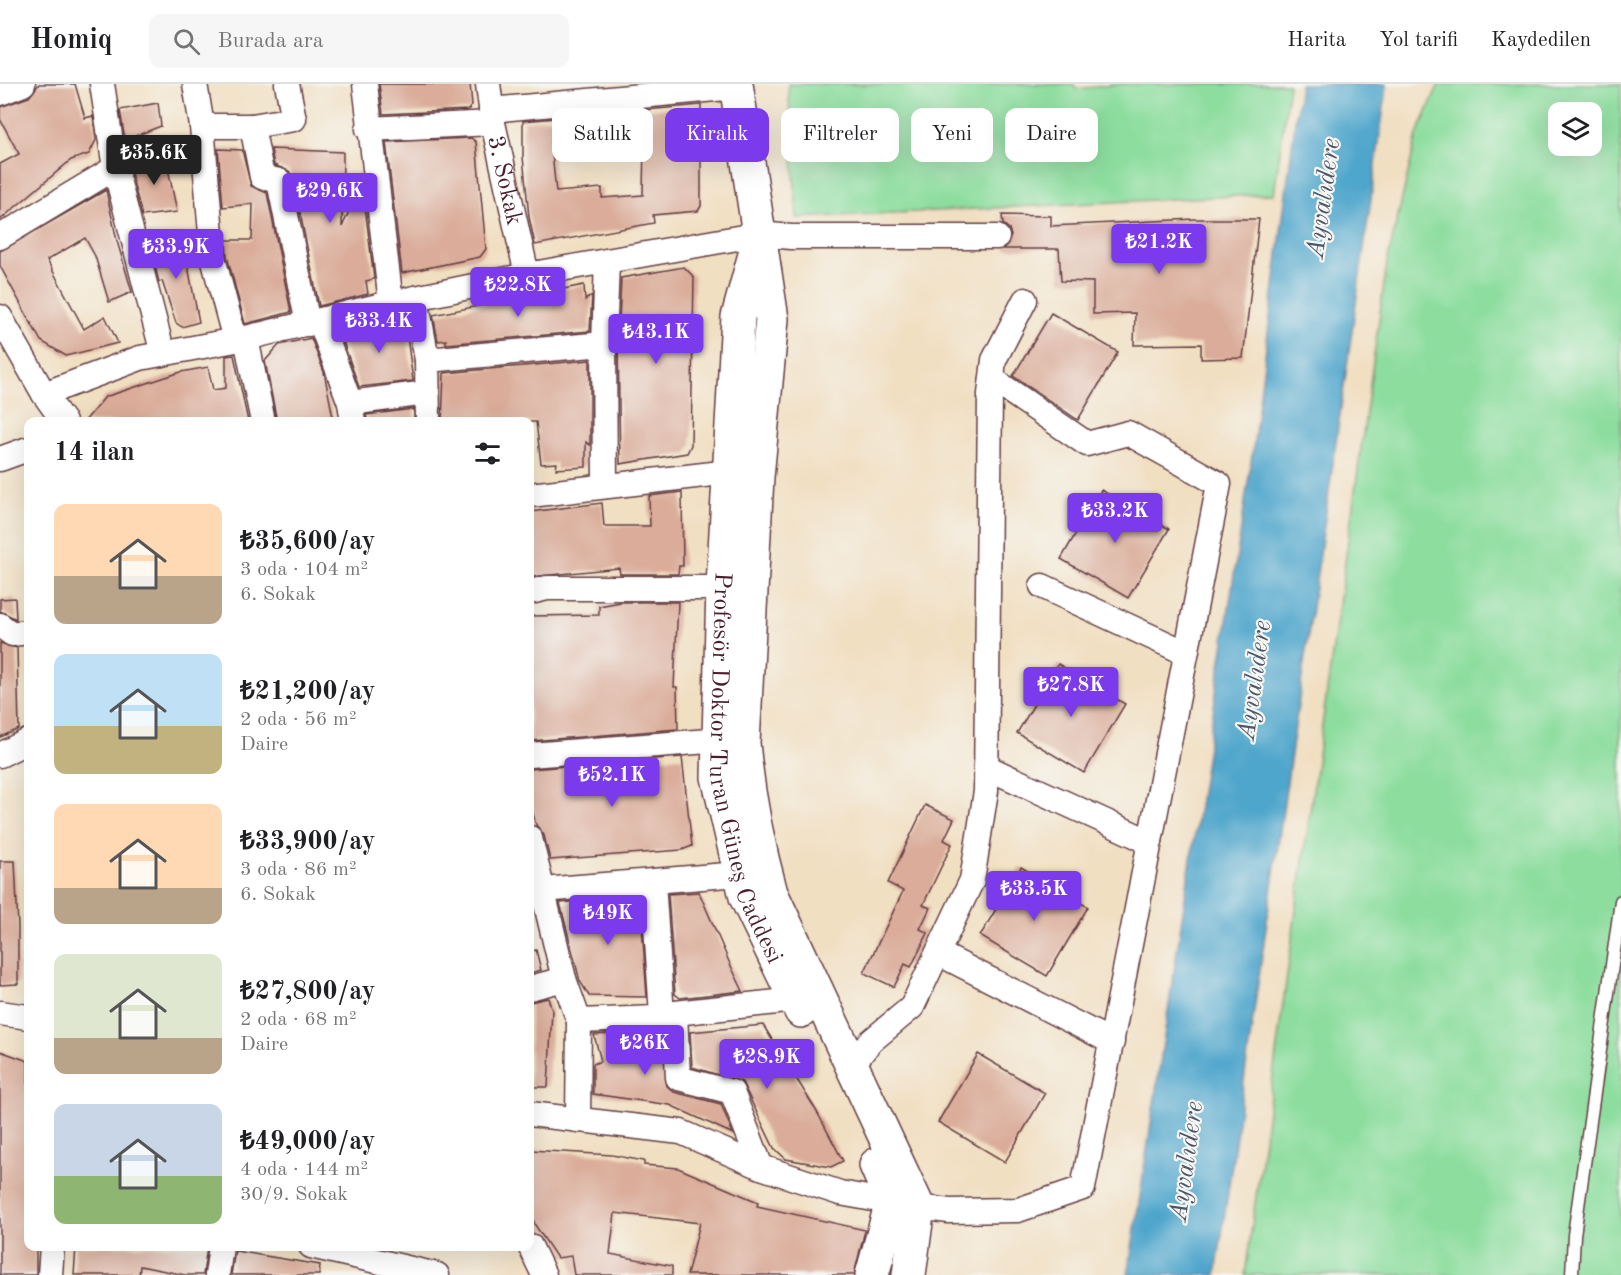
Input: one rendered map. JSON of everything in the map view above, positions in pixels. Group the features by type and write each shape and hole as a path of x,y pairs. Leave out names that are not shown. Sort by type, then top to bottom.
{"main road":[{"name":"Profesör Doktor Turan Güneş Caddesi","path":"736,85 772,319 757,477 737,588"},
{"name":"Profesör Doktor Turan Güneş Caddesi","path":"760,234 738,317 729,472 737,588 732,742 771,893 852,1065 905,1205"},
{"name":"Profesör Doktor Turan Güneş Caddesi","path":"732,742 718,777 746,897 846,1099 905,1205"},
{"path":"872,1275 905,1205"},
{"path":"905,1205 909,1275"}],"street":[{"path":"0,93 23,84"},
{"path":"102,84 115,168 163,354"},
{"path":"195,84 202,126 213,258 240,339 262,417"},
{"path":"202,126 252,126 294,119 287,84"},
{"path":"365,84 368,129 391,303"},
{"name":"3. Sokak","path":"488,84 492,117 527,275"},
{"path":"368,129 492,117 736,85"},
{"path":"252,126 262,177 279,181 314,323 352,412 427,393"},
{"path":"0,237 115,168"},
{"path":"44,394 140,358 240,339 391,303 527,275 760,234 791,237 997,237"},
{"path":"605,486 604,344 607,261"},
{"path":"416,298 427,360 428,417"},
{"path":"852,1065 870,1042 912,1007 972,880 986,791 992,379 994,360 1026,300"},
{"path":"0,317 44,394 60,417"},
{"path":"427,360 604,344"},
{"path":"534,1114 681,1132 761,1167 840,1193 905,1205 950,1211 1018,1209 1083,1188 1219,484 1128,433 1087,444 992,379"},
{"path":"44,394 51,417"},
{"path":"0,459 24,450"},
{"path":"534,495 729,472"},
{"path":"1042,586 1186,653"},
{"path":"534,591 547,588 737,588"},
{"path":"0,625 12,634 24,632"},
{"path":"534,755 732,742"},
{"path":"0,754 24,743"},
{"path":"986,767 1150,842"},
{"path":"534,873 536,890 579,1021 578,1120"},
{"path":"536,890 739,873"},
{"path":"653,881 668,1014 678,1078 732,1092 761,1167"},
{"path":"938,953 1112,1042"},
{"path":"534,987 564,979"},
{"path":"579,1021 656,1018 668,1014 796,1000"},
{"path":"0,1013 24,1016"},
{"path":"50,1275 52,1251"},
{"path":"217,1275 219,1251"},
{"path":"333,1251 437,1275"},
{"path":"532,1251 544,1275"}],"lane":[{"path":"1572,1275 1576,1224 1621,901"}],"green space":[{"path":"788,84 1074,84 1075,89 1121,84 1289,84 1274,194 797,218 793,162 899,162 899,108 790,108"},
{"path":"1439,84 1621,84 1621,1275 1245,1275 1387,263 1417,135"}],"water":[{"name":"Ayvalıdere","path":"1300,84 1387,84 1216,1275 1128,1275 1253,449"}],"building":[{"path":"39,84 75,84 85,118 93,116 96,140 89,154 71,160 0,220 0,164 19,154 0,119 0,107 29,97"},
{"path":"379,84 470,84 472,105 468,110 383,114"},
{"path":"158,103 161,126 125,140 120,110"},
{"path":"701,105 701,108 668,108"},
{"path":"665,108 665,162 701,162 701,206 698,211 653,215 654,223 535,245 529,217 523,157 523,121 552,118 552,162 556,192 602,188 602,198 643,195 644,162 653,162 653,109"},
{"path":"471,138 476,142 486,249 480,257 402,273 386,142"},
{"path":"164,149 177,212 142,216 130,169"},
{"path":"218,149 242,150 251,186 267,193 291,312 245,324 227,256 226,240 252,240 253,204 223,207"},
{"path":"271,149 343,152 342,227 362,183 374,279 366,281 368,294 319,306 293,178 289,171 274,165"},
{"path":"106,190 117,241 132,292 109,302 95,256 85,238 47,260 84,329 105,316 118,343 66,356 41,341 0,266 0,251"},
{"path":"1002,215 1051,216 1051,226 1195,219 1259,219 1243,358 1201,359 1201,344 1134,345 1135,313 1093,314 1093,282 1061,281 1059,249 1004,249 1011,236 1009,229 1003,224"},
{"path":"149,241 183,241 199,322 182,327 176,323 162,281 159,282"},
{"path":"684,267 694,277 691,445 687,453 620,464 618,344 621,278"},
{"path":"584,285 585,300 592,295 590,331 446,344 446,340 438,341 433,315"},
{"path":"1051,313 1118,352 1078,420 1013,376"},
{"path":"405,321 413,381 359,387 339,330 371,322 372,329"},
{"path":"311,338 324,372 333,417 276,417 265,361 279,345"},
{"path":"234,355 247,417 88,417 105,397 181,372 208,367 213,390 226,388 226,356"},
{"path":"590,360 590,445 586,442 586,467 556,469 557,463 541,464 534,417 442,417 444,373"},
{"path":"414,409 414,417 367,417 366,415"},
{"path":"1101,490 1169,529 1128,598 1061,559"},
{"path":"682,492 683,566 679,566 678,574 620,574 619,568 534,577 534,512 602,503 604,526 650,526 649,496"},
{"path":"15,598 16,619 0,611 0,599"},
{"path":"621,602 678,602 674,687 677,687 678,729 534,741 534,616 599,615 599,606"},
{"path":"0,643 17,648 19,729 0,737"},
{"path":"1058,664 1125,704 1084,773 1017,733"},
{"path":"682,757 692,846 682,850 550,860 544,835 536,825 534,817 534,769"},
{"path":"925,805 954,819 944,840 952,844 923,905 930,908 920,929 928,933 911,967 905,964 894,987 864,973 903,891 888,883"},
{"path":"0,861 15,861 18,984 0,985"},
{"path":"1021,867 1088,907 1047,976 980,936"},
{"path":"699,892 743,991 680,998 675,994 668,894"},
{"path":"640,896 647,997 589,996 580,981 560,903"},
{"path":"534,950 536,950 541,970 534,972"},
{"path":"548,998 552,1010 548,1087 534,1087 534,1001"},
{"path":"763,1025 816,1110 843,1161 831,1167 786,1159 774,1148 742,1082 692,1067 690,1032"},
{"path":"662,1034 667,1086 674,1092 721,1104 733,1134 670,1105 593,1094 593,1064 601,1061 594,1035"},
{"path":"0,1051 24,1060 24,1251 36,1251 36,1275 0,1275"},
{"path":"978,1054 1045,1093 1005,1162 938,1122"},
{"path":"534,1150 612,1155 644,1161 644,1165 678,1168 758,1202 757,1206 865,1230 854,1275 687,1275 700,1223 615,1213 610,1254 672,1266 672,1275 574,1275 571,1256 557,1258 535,1225"},
{"path":"76,1251 206,1251 203,1275 185,1275 140,1266 139,1275 74,1275"},
{"path":"235,1251 320,1265 319,1275 231,1275"}]}
